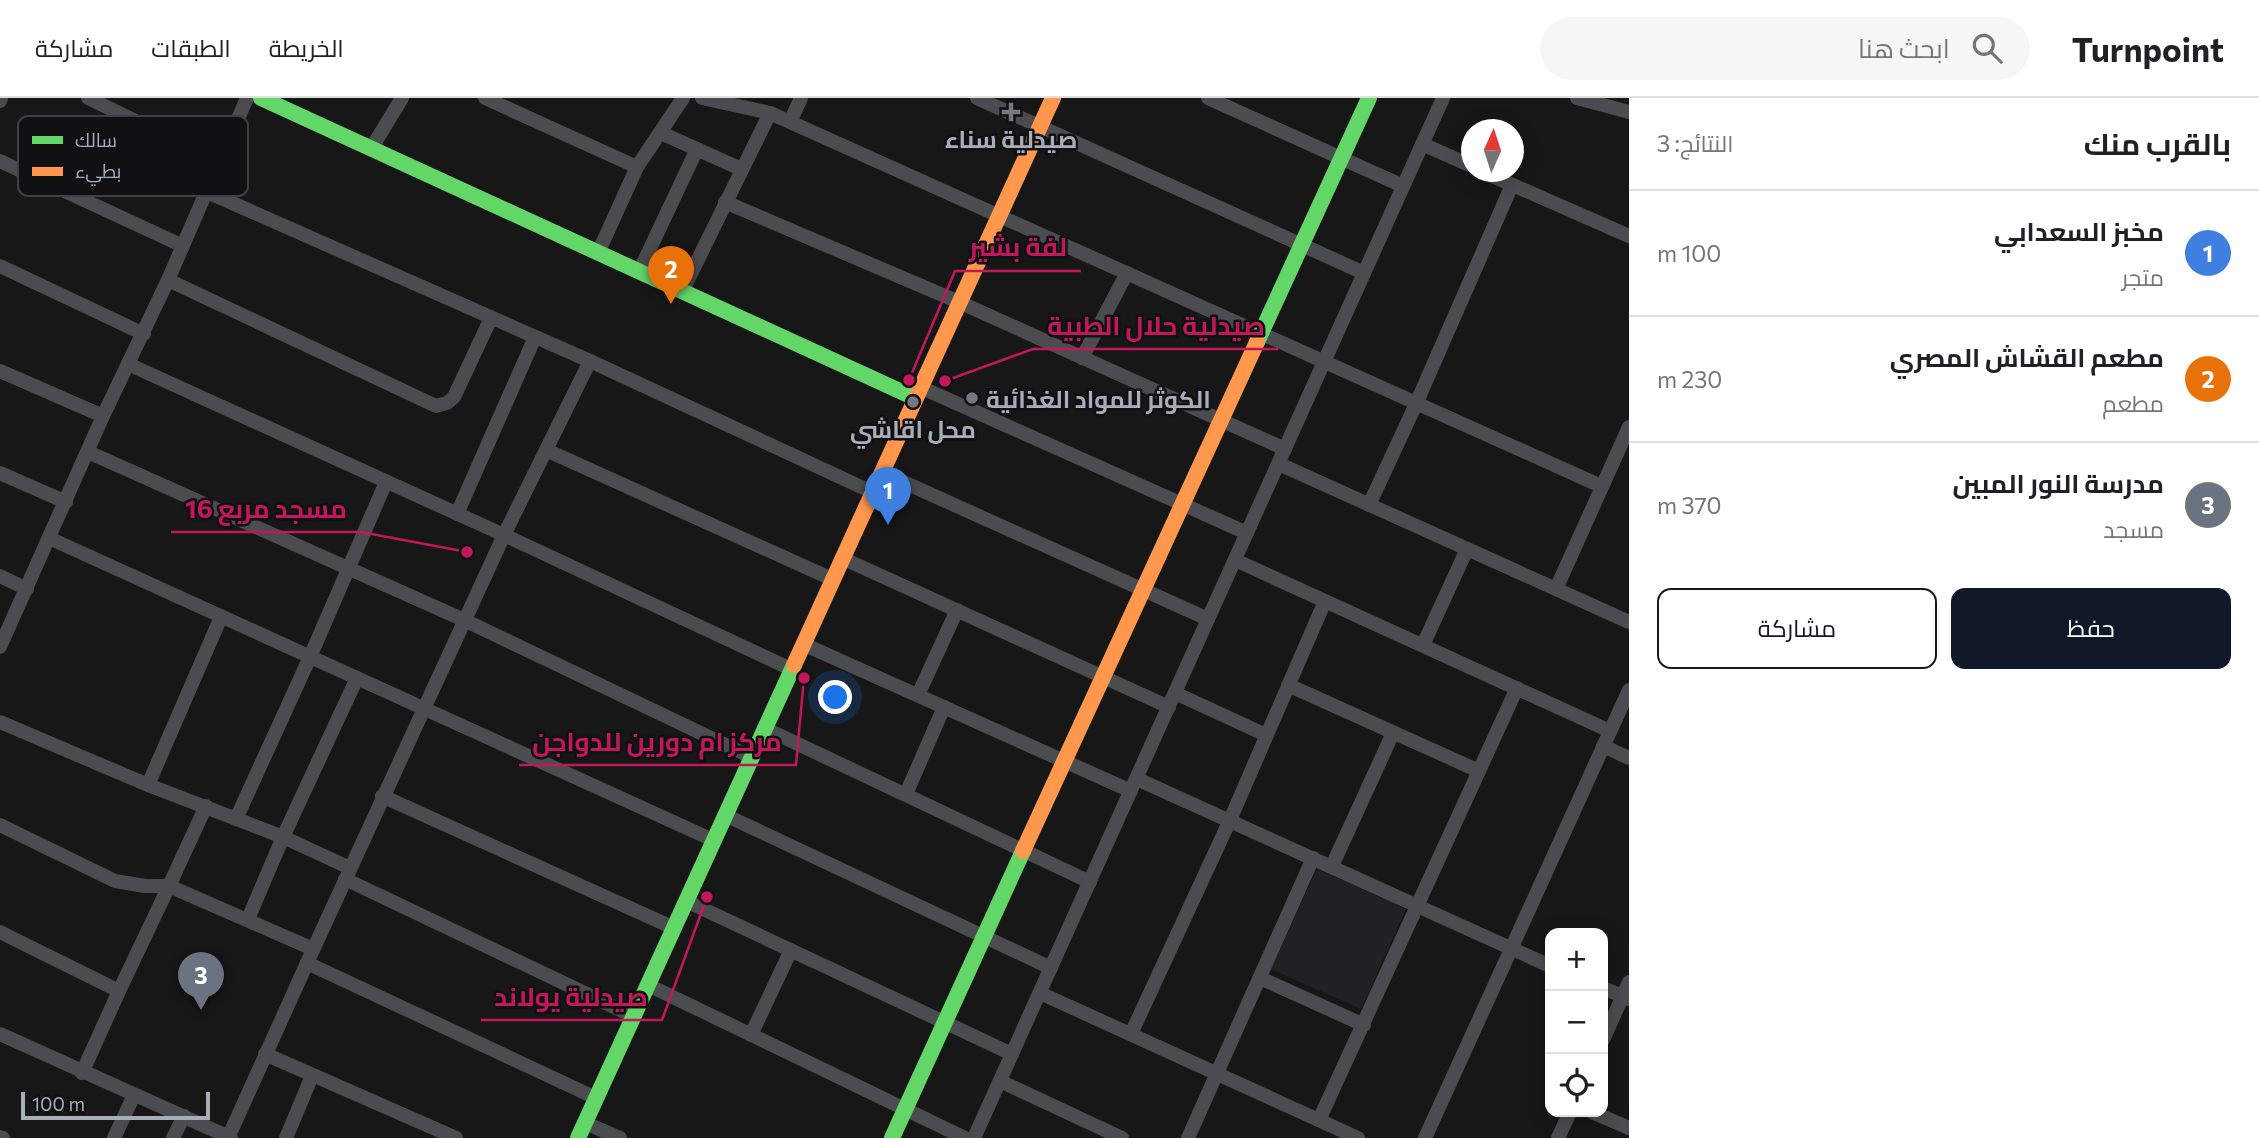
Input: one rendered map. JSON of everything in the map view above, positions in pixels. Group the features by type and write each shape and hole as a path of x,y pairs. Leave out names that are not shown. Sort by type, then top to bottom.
{"street":[{"path":"88,98 125,116"},
{"path":"239,116 247,98"},
{"path":"261,98 682,292 1247,533"},
{"path":"371,149 402,98"},
{"path":"485,98 637,167"},
{"path":"598,253 637,167 683,98"},
{"path":"790,122 801,98"},
{"path":"977,98 1364,273"},
{"path":"620,1138 581,1130 1052,98"},
{"path":"1208,98 1403,186"},
{"path":"892,1138 1369,98"},
{"path":"1577,98 1606,102 1629,112"},
{"path":"705,99 770,113 1601,486"},
{"path":"974,1138 1422,144 1437,100"},
{"path":"682,292 770,113"},
{"path":"661,133 741,169"},
{"path":"1422,144 1461,161"},
{"path":"639,272 697,149"},
{"path":"0,161 18,169"},
{"path":"1506,182 1629,236"},
{"path":"1369,505 1513,185"},
{"path":"75,196 183,246"},
{"path":"0,647 103,416 144,334 203,196"},
{"path":"216,196 590,361 872,492"},
{"path":"725,202 959,302 1285,449"},
{"path":"0,267 144,334"},
{"path":"1082,358 1127,273"},
{"path":"168,280 436,406 447,403 454,397 491,318"},
{"path":"457,514 535,337"},
{"path":"0,1034 229,1138 382,796 590,361"},
{"path":"128,364 792,668"},
{"path":"0,371 103,416"},
{"path":"1556,589 1629,427"},
{"path":"546,450 832,579"},
{"path":"88,452 464,620 751,757"},
{"path":"1279,464 1629,622"},
{"path":"881,472 1208,619"},
{"path":"0,473 66,502"},
{"path":"236,819 386,482"},
{"path":"49,538 713,840"},
{"path":"1423,645 1467,549"},
{"path":"842,558 1169,707"},
{"path":"1235,560 1610,731"},
{"path":"0,576 27,589"},
{"path":"1131,1034 1230,820 1325,601"},
{"path":"918,695 957,610"},
{"path":"148,785 221,617"},
{"path":"803,644 1066,762 1230,820 1545,964"},
{"path":"248,919 357,678"},
{"path":"1288,685 1479,771"},
{"path":"1318,1120 1517,688"},
{"path":"1425,1138 1629,690"},
{"path":"1175,693 1266,735"},
{"path":"906,794 944,707"},
{"path":"0,722 148,785 283,837 348,873 633,1016"},
{"path":"764,728 1090,882"},
{"path":"1332,866 1393,733"},
{"path":"1603,746 1629,758"},
{"path":"382,796 674,928"},
{"path":"82,1073 206,807"},
{"path":"725,815 1051,968"},
{"path":"0,825 115,881 169,886 248,919 310,956 596,1098"},
{"path":"1188,1138 1312,858"},
{"path":"686,901 1012,1054"},
{"path":"0,932 119,990"},
{"path":"751,1035 790,950"},
{"path":"1260,978 1364,1025"},
{"path":"1608,1031 1626,998 1629,982"},
{"path":"648,985 965,1138"},
{"path":"1608,990 1626,998"},
{"path":"1040,993 1357,1138"},
{"path":"265,1054 456,1138"},
{"path":"286,1138 312,1076"},
{"path":"1000,1081 1122,1138"},
{"path":"114,1138 134,1095"},
{"path":"173,1138 184,1116"},
{"path":"1558,1138 1568,1117"},
{"path":"1604,1117 1629,1128"}],"shaded area":[{"path":"1317,869 1406,909 1361,1009 1271,969"}],"traffic: fast":[{"path":"261,98 915,398"},
{"path":"1257,342 1369,98"},
{"path":"578,1138 794,665"},
{"path":"892,1138 1023,851"}],"traffic: slow":[{"path":"794,665 1053,98"},
{"path":"1023,851 1257,342"}],"place":[{"name":"صيدلية سناء","path":"1011,112"},
{"name":"مطعم القشاش المصري","path":"671,304"},
{"name":"لفة بشير","path":"909,380"},
{"name":"صيدلية حلال الطبية","path":"945,381"},
{"name":"الكوثر للمواد الغذائية","path":"972,398"},
{"name":"محل اقاشي","path":"913,402"},
{"name":"مخبز السعدابي","path":"888,525"},
{"name":"مسجد مربع 16","path":"467,552"},
{"name":"مركز ام دورين للدواجن","path":"804,678"},
{"name":"صيدلية يولاند","path":"707,897"},
{"name":"مدرسة النور المبين","path":"201,1010"}]}
